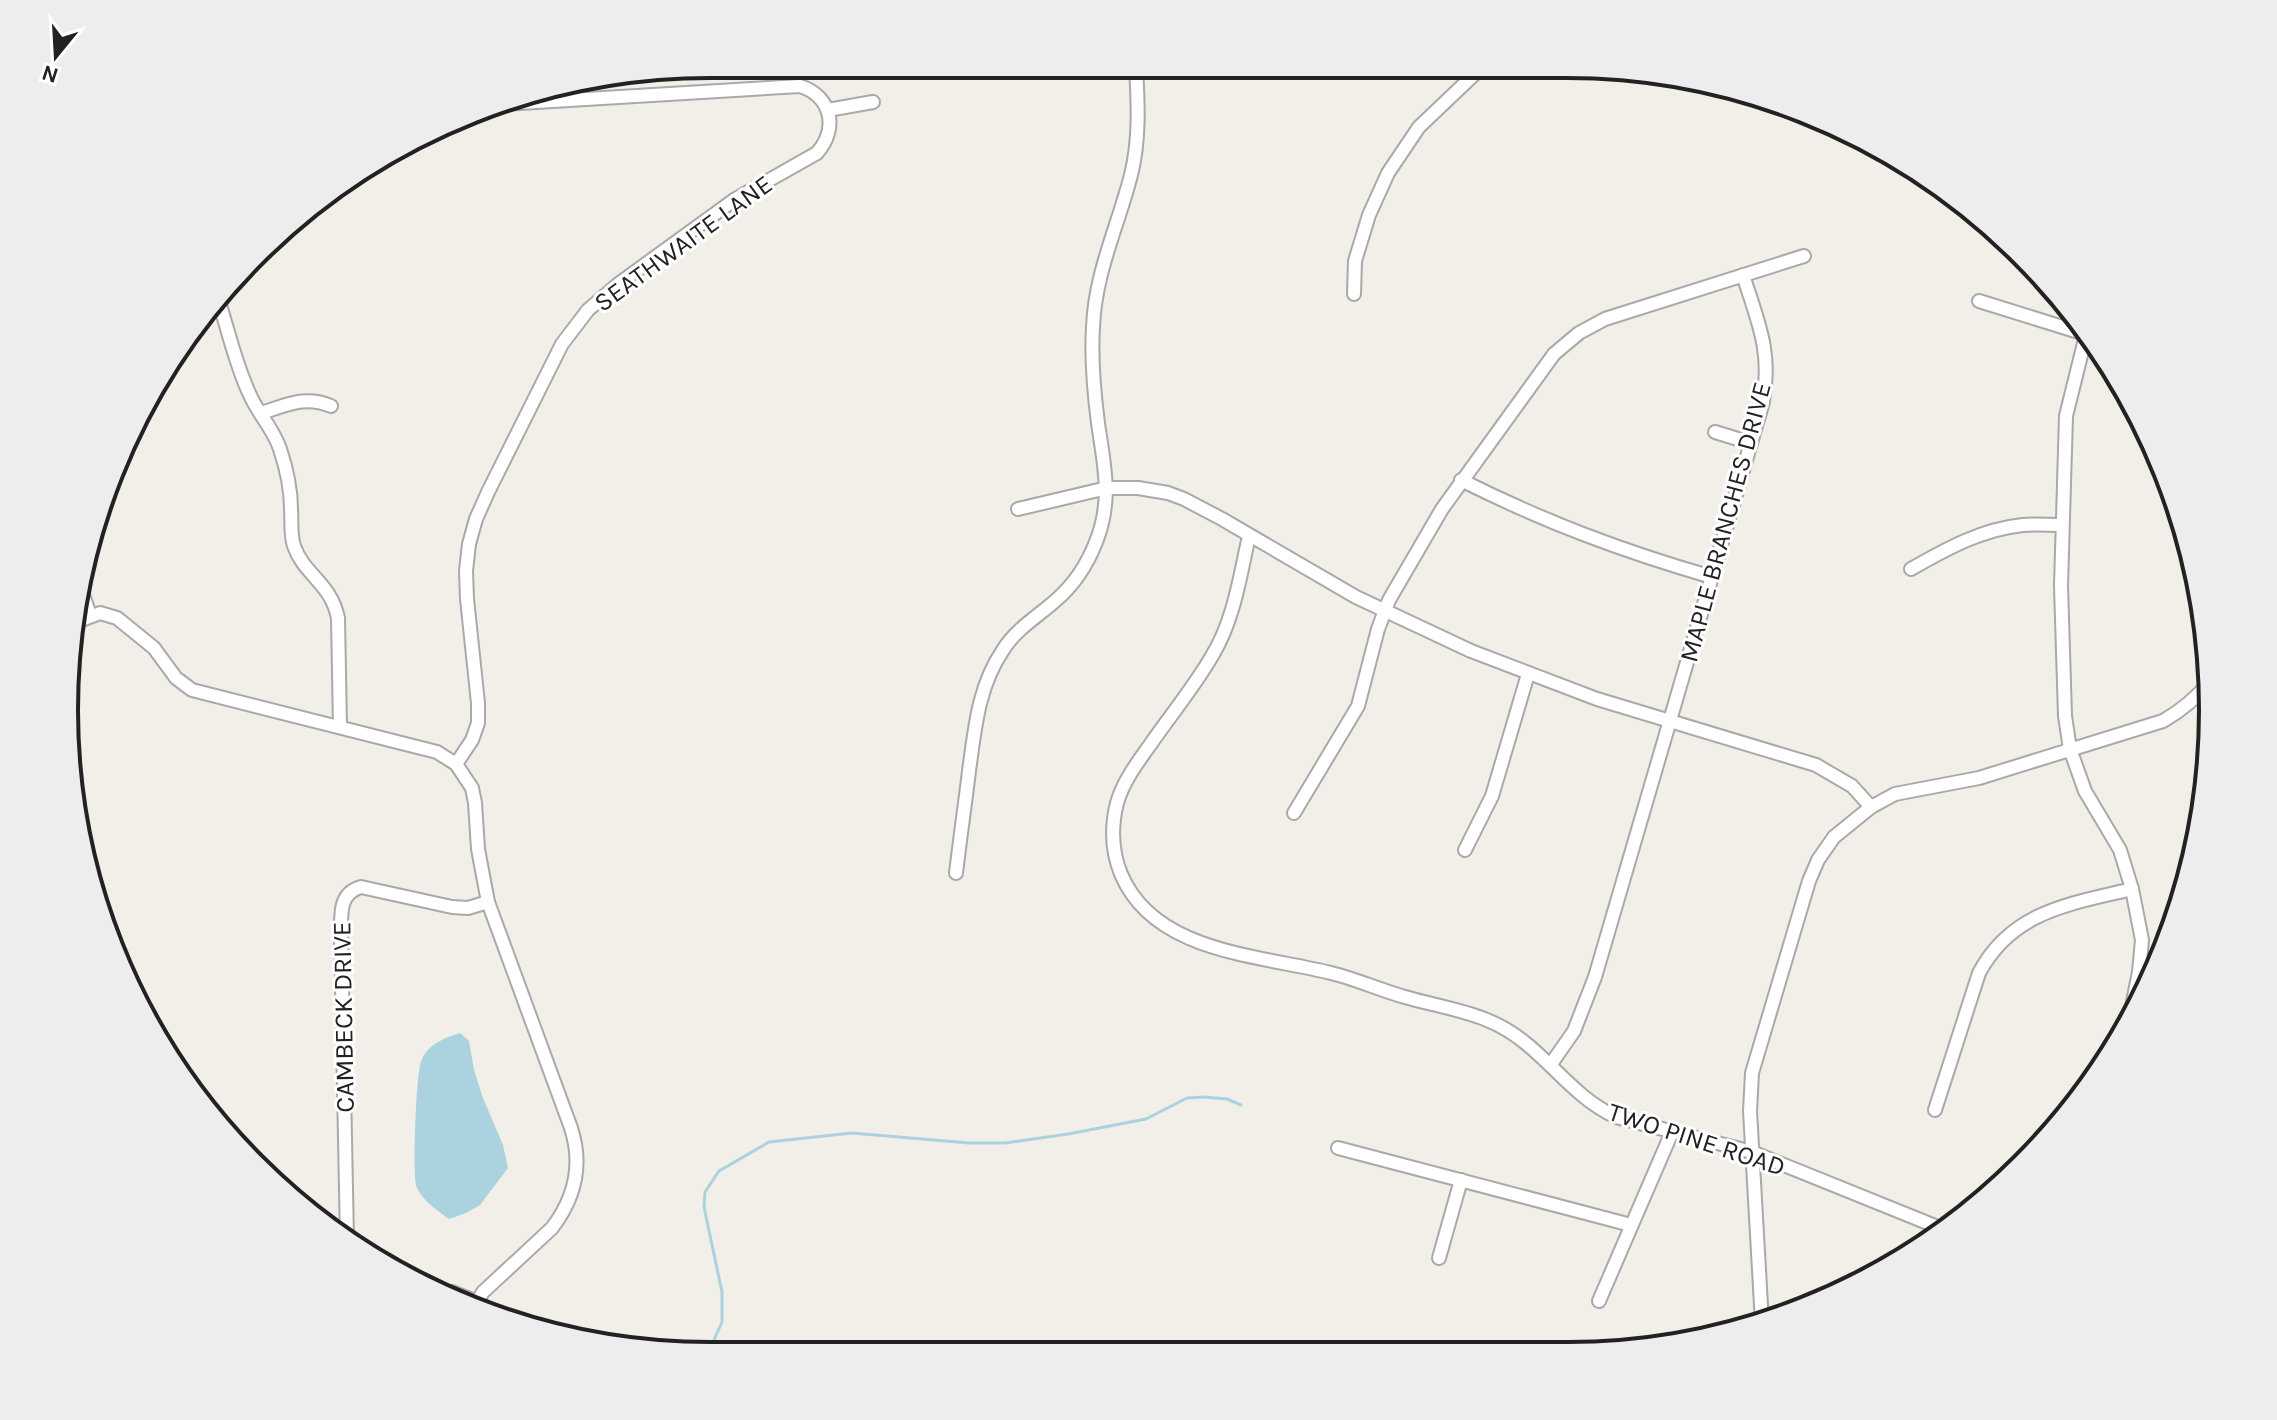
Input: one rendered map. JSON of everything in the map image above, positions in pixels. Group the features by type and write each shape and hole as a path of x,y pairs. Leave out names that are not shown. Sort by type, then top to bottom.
{"street":[{"path":"956,873 976,723 988,676 1015,635 1066,591 1084,567 1102,524 1107,488 1092,353 1093,319 1101,273 1135,153 1137,78"},
{"path":"1354,294 1355,261 1369,215 1388,173 1419,127 1470,78"},
{"path":"540,102 800,86 818,94 828,110 873,102"},
{"name":"SEATHWAITE LANE","path":"456,764 472,740 478,723 467,599 469,544 488,492 562,344 588,310 617,285 734,200 817,153 829,129 828,110"},
{"path":"1294,813 1358,706 1385,611 1411,560 1461,480 1554,354 1572,338 1605,319 1804,256"},
{"name":"MAPLE BRANCHES DRIVE","path":"1551,1064 1574,1031 1588,997 1763,402 1767,368 1763,337 1743,275"},
{"path":"1979,301 2070,328"},
{"path":"221,310 248,392 275,436 284,464 295,547 336,607 340,727"},
{"path":"2083,346 2066,416 2062,525 2065,716 2070,749 2085,791 2120,850 2132,889 2142,940 2136,985"},
{"path":"261,413 304,400 331,406"},
{"path":"1715,432 1751,443"},
{"path":"1461,480 1569,530 1712,577"},
{"path":"1018,509 1107,488 1138,488 1168,493 1201,507 1326,581 1385,611 1528,674 1597,699 1816,765 1852,786 1871,807"},
{"path":"1911,569 1957,544 1992,531 2023,525 2062,525"},
{"name":"TWO PINE ROAD","path":"1249,536 1224,634 1211,659 1137,764 1121,793 1114,823 1115,854 1125,884 1144,911 1185,937 1252,956 1331,973 1478,1017 1521,1037 1583,1096 1616,1117 1752,1152 1932,1225"},
{"path":"85,618 109,614 127,624 154,648 176,678 192,690 437,752 456,764 467,778 474,795 478,849 488,902 571,1128 577,1155 572,1195 560,1218 491,1284 481,1299"},
{"path":"1465,850 1492,796 1528,674"},
{"path":"1761,1311 1750,1111 1752,1073 1809,881 1818,860 1834,837 1871,807 1895,794 1979,778 2163,721 2181,711 2199,695"},
{"name":"CAMBECK DRIVE","path":"347,1226 343,901 348,893 361,887 452,907 468,908 488,902"},
{"path":"1935,1110 1979,973 1990,952 2029,919 2056,907 2132,889"},
{"path":"1599,1301 1672,1132"},
{"path":"1338,1148 1631,1225"},
{"path":"1439,1258 1461,1180"}],"water":[{"path":"460,1033 469,1041 474,1070 503,1145 508,1168 480,1205 449,1219 417,1188 416,1105 423,1056 436,1043"}],"waterway":[{"path":"713,1342 722,1322 722,1292 704,1207 705,1192 719,1171 769,1142 852,1133 1005,1143 1146,1119 1187,1098 1227,1099 1241,1105"}]}
